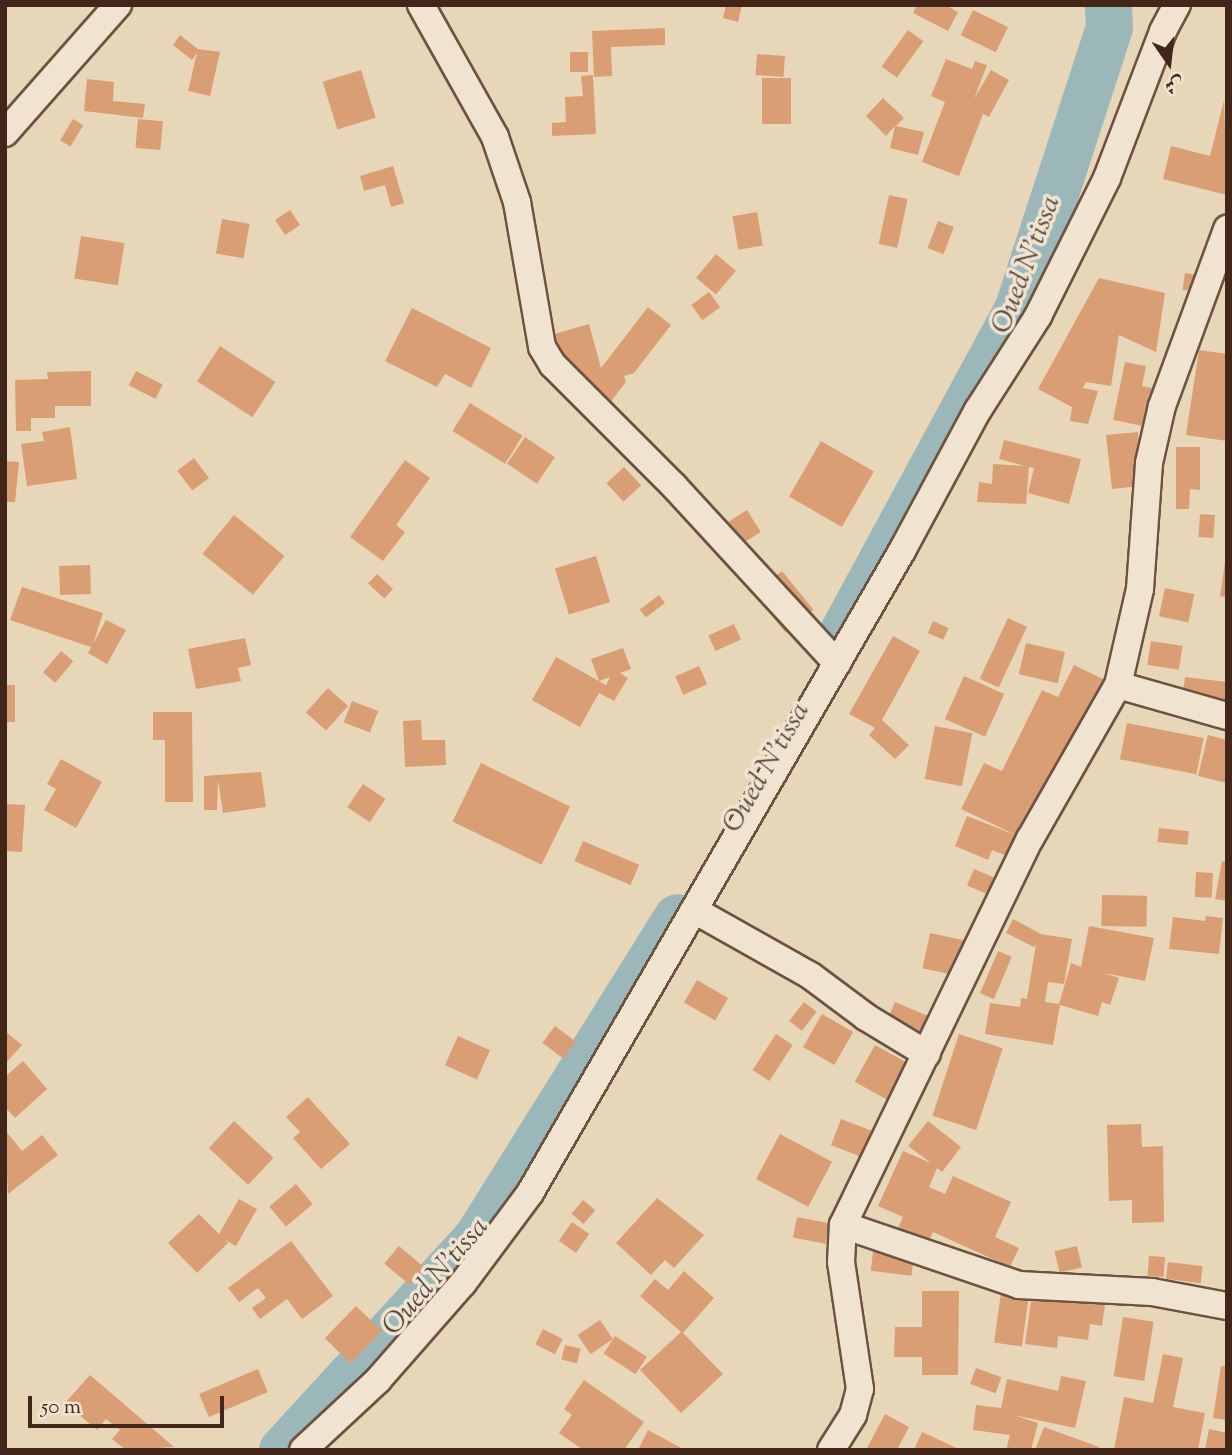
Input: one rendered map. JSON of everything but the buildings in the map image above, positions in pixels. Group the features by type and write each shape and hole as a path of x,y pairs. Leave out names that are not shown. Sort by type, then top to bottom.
{"street":[{"path":"5,134 118,5"},
{"path":"421,5 495,137 517,202 542,347 547,356 837,663"},
{"path":"303,1450 378,1380 463,1283 530,1194 837,663 978,410 1038,316 1107,178 1163,31 1177,5"},
{"path":"831,1450 853,1415 860,1389 841,1262 843,1225 1030,839 1118,685 1140,589 1149,463 1177,357 1217,282 1227,229"},
{"path":"1118,685 1227,716"},
{"path":"694,910 811,976 866,1017 927,1054"},
{"path":"843,1225 1019,1285 1152,1293 1227,1306"}],"waterway":[{"name":"Oued N'tissa","path":"841,635 1018,307 1109,27 1108,5"},
{"name":"Oued N'tissa","path":"282,1450 477,1237 677,917"}]}
